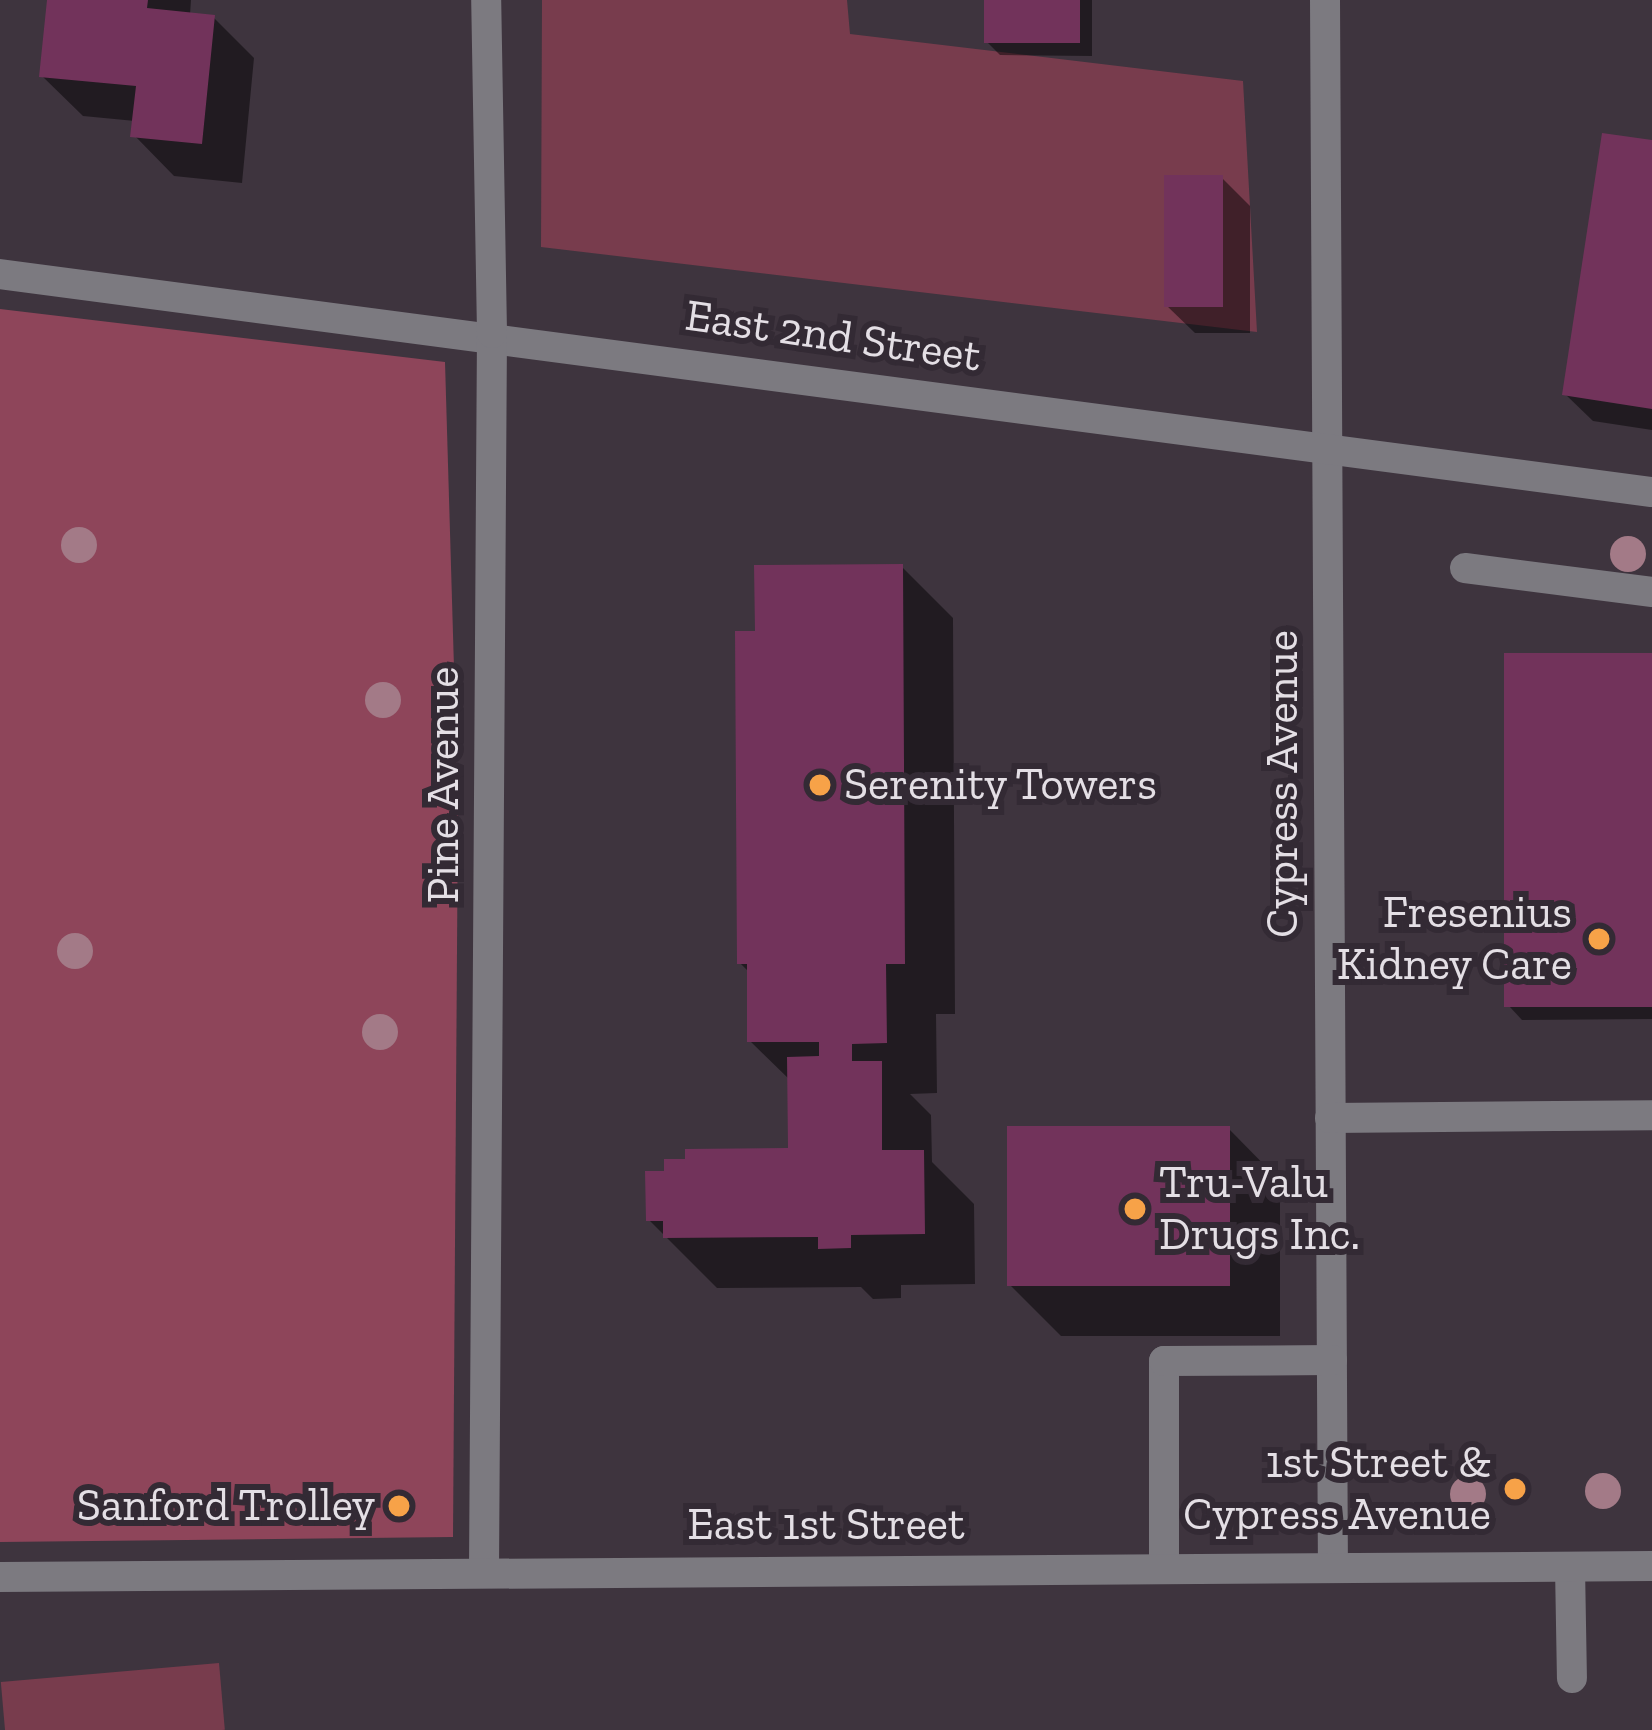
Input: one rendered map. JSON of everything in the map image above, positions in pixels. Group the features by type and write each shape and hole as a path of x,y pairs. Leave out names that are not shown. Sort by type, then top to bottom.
{"street":[{"name":"Pine Avenue","path":"484,1571 492,333 486,0"},
{"name":"Cypress Avenue","path":"1325,0 1334,1568"},
{"name":"East 2nd Street","path":"0,274 492,333 1325,452 1652,492"},
{"path":"1465,568 1652,592"},
{"path":"1330,1118 1652,1115"},
{"path":"1164,1569 1164,1361 1332,1360"},
{"name":"East 1st Street","path":"0,1577 1652,1566"},
{"path":"1570,1567 1572,1678"}],"shaded area":[{"path":"542,0 847,0 850,34 1243,81 1257,332 541,247"},
{"path":"0,309 445,362 458,804 453,1537 0,1542"},
{"path":"219,1663 225,1730 5,1730 1,1682"}],"building":[{"path":"47,0 148,0 147,8 215,15 202,144 130,137 136,86 39,77"},
{"path":"984,0 1080,0 1080,43 984,43"},
{"path":"1602,133 1652,140 1652,409 1562,395"},
{"path":"1164,175 1223,175 1223,307 1164,307"},
{"name":"Serenity Towers","path":"903,564 905,964 886,964 887,1043 852,1044 852,1061 882,1061 882,1150 924,1150 925,1234 851,1235 851,1248 818,1249 818,1237 663,1238 663,1221 646,1221 645,1171 664,1171 664,1159 685,1159 685,1149 788,1148 787,1057 819,1056 819,1042 747,1042 747,964 737,964 735,631 755,631 754,565"},
{"path":"1504,653 1652,653 1652,1007 1504,1007"},
{"path":"1007,1126 1230,1126 1230,1286 1007,1286"}],"place":[{"name":"Serenity Towers","path":"820,785"},
{"name":"Fresenius Kidney Care","path":"1599,939"},
{"name":"Tru-Valu Drugs Inc.","path":"1135,1209"},
{"name":"1st Street & Cypress Avenue","path":"1515,1489"},
{"name":"Sanford Trolley","path":"399,1506"}]}
